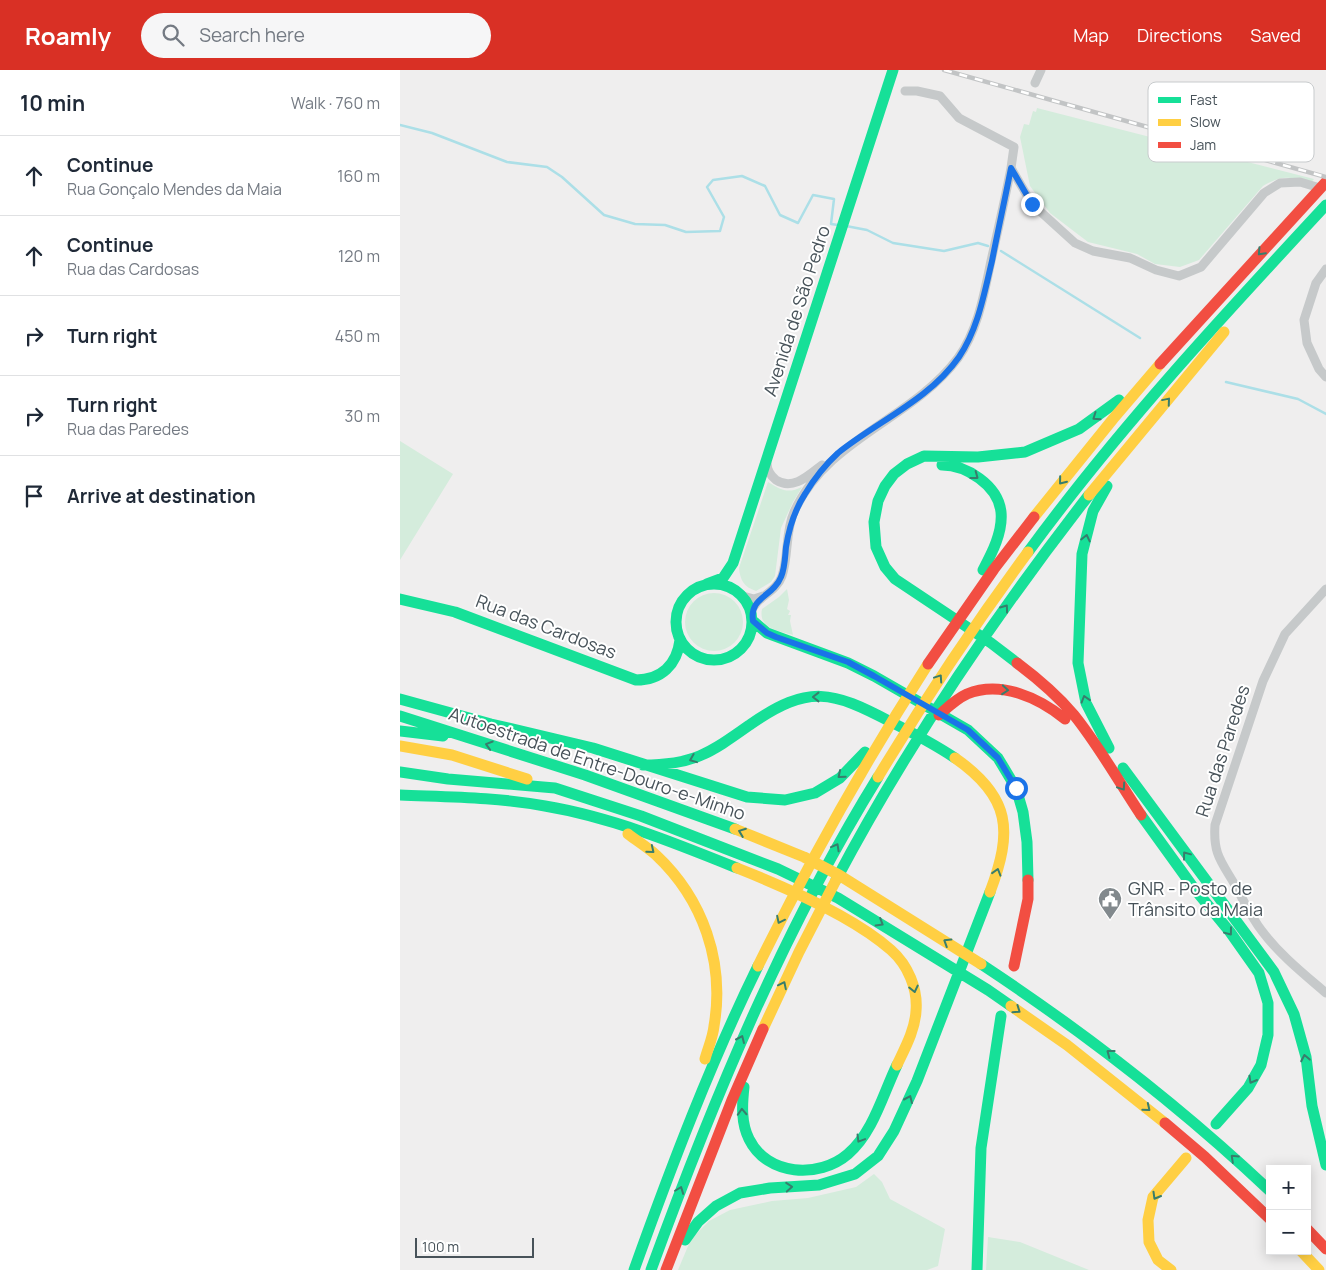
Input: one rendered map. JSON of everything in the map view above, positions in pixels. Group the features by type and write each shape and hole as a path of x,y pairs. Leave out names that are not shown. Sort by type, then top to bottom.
{"main road":[{"name":"Avenida de São Pedro","path":"739,594 732,579 733,563 893,70"},
{"path":"634,1270 689,1122 734,1016 785,909 832,821 888,728 970,603 1057,488 1149,377 1322,191 1326,182"},
{"path":"651,1270 710,1113 770,976 835,848 896,744 980,618 1065,502 1145,405 1326,205"},
{"path":"667,1270 714,1144 755,1045 817,917 862,832 910,750 956,678 1032,569 1089,495 1224,332 1278,257"},
{"path":"932,598 895,579 885,567 876,547 874,522 878,500 894,474 907,464 924,456 978,457 1025,452 1079,429 1149,377"},
{"path":"1115,758 1086,704 1082,685 1078,663 1080,576 1082,554 1093,511 1136,438"},
{"path":"970,603 974,583 992,554 998,538 1001,512 993,493 975,473 949,464 921,468 899,481 891,491 886,503 882,526 884,547 891,560 901,572 932,598 1055,685 1115,758 1274,972 1294,1014 1306,1057 1312,1106 1326,1165"},
{"name":"Avenida de São Pedro","path":"707,584 723,578 733,563"},
{"path":"700,658 685,648 680,640 676,628 676,616 680,605 696,588 707,584 726,586 739,594 752,617 767,633 787,642 848,662 874,676 968,730 998,758 1016,788 1023,812 1027,842 1028,899 1014,966"},
{"name":"Rua das Cardosas","path":"400,599 464,615 636,680 646,681 656,678 673,662"},
{"path":"739,652 749,638 752,617"},
{"path":"673,662 677,655 680,640"},
{"path":"673,662 687,656 716,661 739,652 751,644 766,640 787,642"},
{"path":"993,640 1050,691 1072,714 1097,746 1111,770 1158,838 1259,973 1268,1003 1268,1036 1261,1065 1248,1088 1216,1124"},
{"path":"910,750 931,723 954,702 975,693 996,690 1019,692 1043,702 1097,746"},
{"path":"643,765 673,764 694,759 710,752 794,699 810,696 843,699 945,750 981,777 991,790 1003,818 1002,855 992,886 917,1081 894,1131 878,1156 855,1174 819,1185 770,1188 740,1193 716,1206 698,1222 667,1270"},
{"path":"400,699 492,724 593,748 747,797 785,800 815,793 840,778 888,728"},
{"name":"Autoestrada de Entre-Douro-e-Minho","path":"400,716 618,785 787,849 848,881 992,969 1083,1033 1172,1102 1266,1187"},
{"path":"400,730 468,738"},
{"path":"400,746 452,754 555,788"},
{"name":"Autoestrada de Entre-Douro-e-Minho","path":"400,772 448,779 555,788 641,816 778,869 838,898 988,990 1067,1045 1168,1125 1205,1157 1266,1215"},
{"path":"400,795 492,800 564,809 651,835 772,881 831,910 864,930 897,955 910,972 916,996 916,1016 908,1039 875,1113 856,1146 838,1162 816,1170 790,1170 767,1159 752,1145 743,1120 742,1102 755,1045"},
{"path":"594,817 634,838 665,862 691,896 709,936 718,981 717,1016 706,1055 692,1092 689,1122"},
{"path":"978,1270 981,1148 1001,1016"},
{"path":"1171,1270 1158,1260 1149,1242 1148,1220 1154,1197 1186,1158"},
{"path":"1311,1233 1326,1249"},
{"path":"1305,1255 1319,1270"}],"street":[{"path":"1035,83 1041,70"},
{"path":"767,459 767,467 772,476 785,484 794,484 804,478 905,408 937,382 959,357 975,326 984,298 1014,147 959,118 940,96 917,91 905,91"},
{"path":"1011,168 1032,204 1074,243 1093,251 1130,258 1156,270 1179,276 1201,267 1264,193 1280,183 1300,182 1322,191"},
{"path":"1326,269 1316,283 1304,320 1307,343 1318,369 1326,377"},
{"path":"752,617 756,603 773,590 782,574 788,534 794,513 804,494 823,468 838,453"},
{"name":"Rua das Paredes","path":"1326,589 1285,634 1262,681 1215,825 1214,842 1218,855 1263,932 1282,954 1326,993"},
{"path":"739,594 754,599 765,595"}],"green space":[{"path":"1037,108 1148,136 1148,162 1248,162 1314,179 1311,183 1291,178 1281,178 1263,186 1199,260 1180,267 1155,264 1137,254 1088,242 1050,213 1030,186 1020,137 1024,124 1029,125 1033,111 1036,112"},
{"path":"400,441 453,474 400,560"},
{"path":"768,482 789,491 802,487 781,528 775,576 771,582 756,591 743,583 739,568"},
{"path":"787,589 789,600 787,609 790,611 788,615 791,615 790,621 793,635 770,628 763,621 762,615 762,609"},
{"path":"708,593 720,593 735,601 743,616 743,628 735,643 720,651 708,651 693,643 685,628 685,616 693,601"},
{"path":"874,1174 882,1182 890,1199 945,1229 938,1266 927,1270 678,1270 691,1239 709,1221 730,1210 772,1201 808,1198 856,1187"},
{"path":"988,1237 1020,1242 1089,1270 986,1270"}],"waterway":[{"path":"400,125 432,133 507,162 547,167 562,177 604,215 635,224 665,225 686,232 720,231 724,217 707,187 713,180 742,176 765,186 780,215 798,223 813,195 834,199 831,224 838,225"},
{"path":"846,226 867,230 893,243 944,251 978,243 988,246"},
{"path":"1001,251 1140,338"},
{"path":"1226,382 1298,399 1326,414"}],"railway":[{"path":"944,70 1148,127"},
{"path":"1272,162 1326,177"}],"traffic: fast":[{"path":"707,584 723,578 733,563 893,70"},
{"path":"1028,552 1062,506 1134,418 1326,205"},
{"path":"1017,663 991,643 895,579 885,567 876,547 874,522 878,501 885,486 894,474 907,464 924,456 978,457 1025,452 1079,429 1119,400"},
{"path":"942,465 961,469 979,478 994,493 999,502 1001,512 999,535 983,570"},
{"path":"1107,486 1093,511 1082,554 1078,663 1086,703 1109,748"},
{"path":"836,880 893,780 954,682 986,635 1089,495"},
{"path":"707,584 721,584 735,590 746,601 752,615 752,622 749,637 741,649 721,660 707,660 693,654 682,643 676,629 676,615 682,601 693,590 707,584"},
{"path":"400,599 455,612 636,680 653,677 666,669 675,657 680,640"},
{"path":"753,621 767,633 848,663 874,676 968,730 998,758 1016,788 1023,812 1027,842 1028,880"},
{"path":"643,765 676,763 689,760 712,750 771,711 789,702 821,696 836,698 870,712 955,758"},
{"path":"400,699 491,724 593,748 747,797 785,800 815,793 840,778 865,752"},
{"path":"400,716 585,775 735,829"},
{"path":"400,731 443,736"},
{"path":"1123,768 1274,972 1294,1014 1306,1057 1312,1106 1326,1165"},
{"path":"400,772 448,779 555,788 641,816 778,869 838,898 1011,1006"},
{"path":"651,1270 699,1143 752,1018 811,895 878,777"},
{"path":"400,795 509,801 570,811 642,832 737,868"},
{"path":"1141,815 1259,973 1268,1003 1268,1035 1261,1065 1248,1088 1216,1124"},
{"path":"685,1240 698,1222 716,1206 740,1193 770,1188 819,1185 855,1174 878,1156 894,1131 917,1081 990,892"},
{"path":"981,964 1057,1016 1130,1071 1201,1129 1266,1187"},
{"path":"634,1270 692,1116 740,1003 758,966"},
{"path":"977,1270 981,1148 1001,1016"},
{"path":"744,1087 743,1120 746,1133 757,1151 781,1167 794,1170 809,1170 836,1162 857,1145 871,1124 897,1065"}],"traffic: slow":[{"path":"1089,495 1224,332"},
{"path":"1034,517 1160,364"},
{"path":"878,777 950,663 1028,552"},
{"path":"758,966 838,813 928,664"},
{"path":"400,746 452,755 527,779"},
{"path":"955,758 974,772 987,787 997,801 1002,817 1004,833 1002,851 990,892"},
{"path":"735,829 804,857 839,875 981,964"},
{"path":"628,834 656,855 672,872 686,891 707,933 713,955 717,1002 712,1038 705,1059"},
{"path":"737,868 818,903 875,937 897,956 911,978 916,1003 912,1032 897,1065"},
{"path":"763,1029 799,952 836,880"},
{"path":"1011,1006 1067,1045 1165,1123"},
{"path":"1171,1270 1158,1260 1149,1242 1148,1220 1153,1197 1186,1158"},
{"path":"1305,1255 1319,1270"}],"traffic: jam":[{"path":"1160,364 1326,182"},
{"path":"928,664 994,569 1034,517"},
{"path":"1017,663 1047,688 1074,715 1141,815"},
{"path":"939,715 967,694 993,689 1006,690 1032,698 1065,719"},
{"path":"1014,966 1028,899 1028,880"},
{"path":"666,1270 732,1100 763,1029"},
{"path":"1165,1123 1205,1157 1266,1215"},
{"path":"1311,1233 1326,1249"}],"place":[{"name":"GNR - Posto de Trânsito da Maia","path":"1110,920"}],"route":[{"path":"1016,788 998,758 968,730 848,662 787,642 767,633 753,621 751,613 756,603 779,583 794,513 804,494 823,468 838,453 905,408 937,382 959,357 975,326 984,298 1011,168 1032,204"}]}
